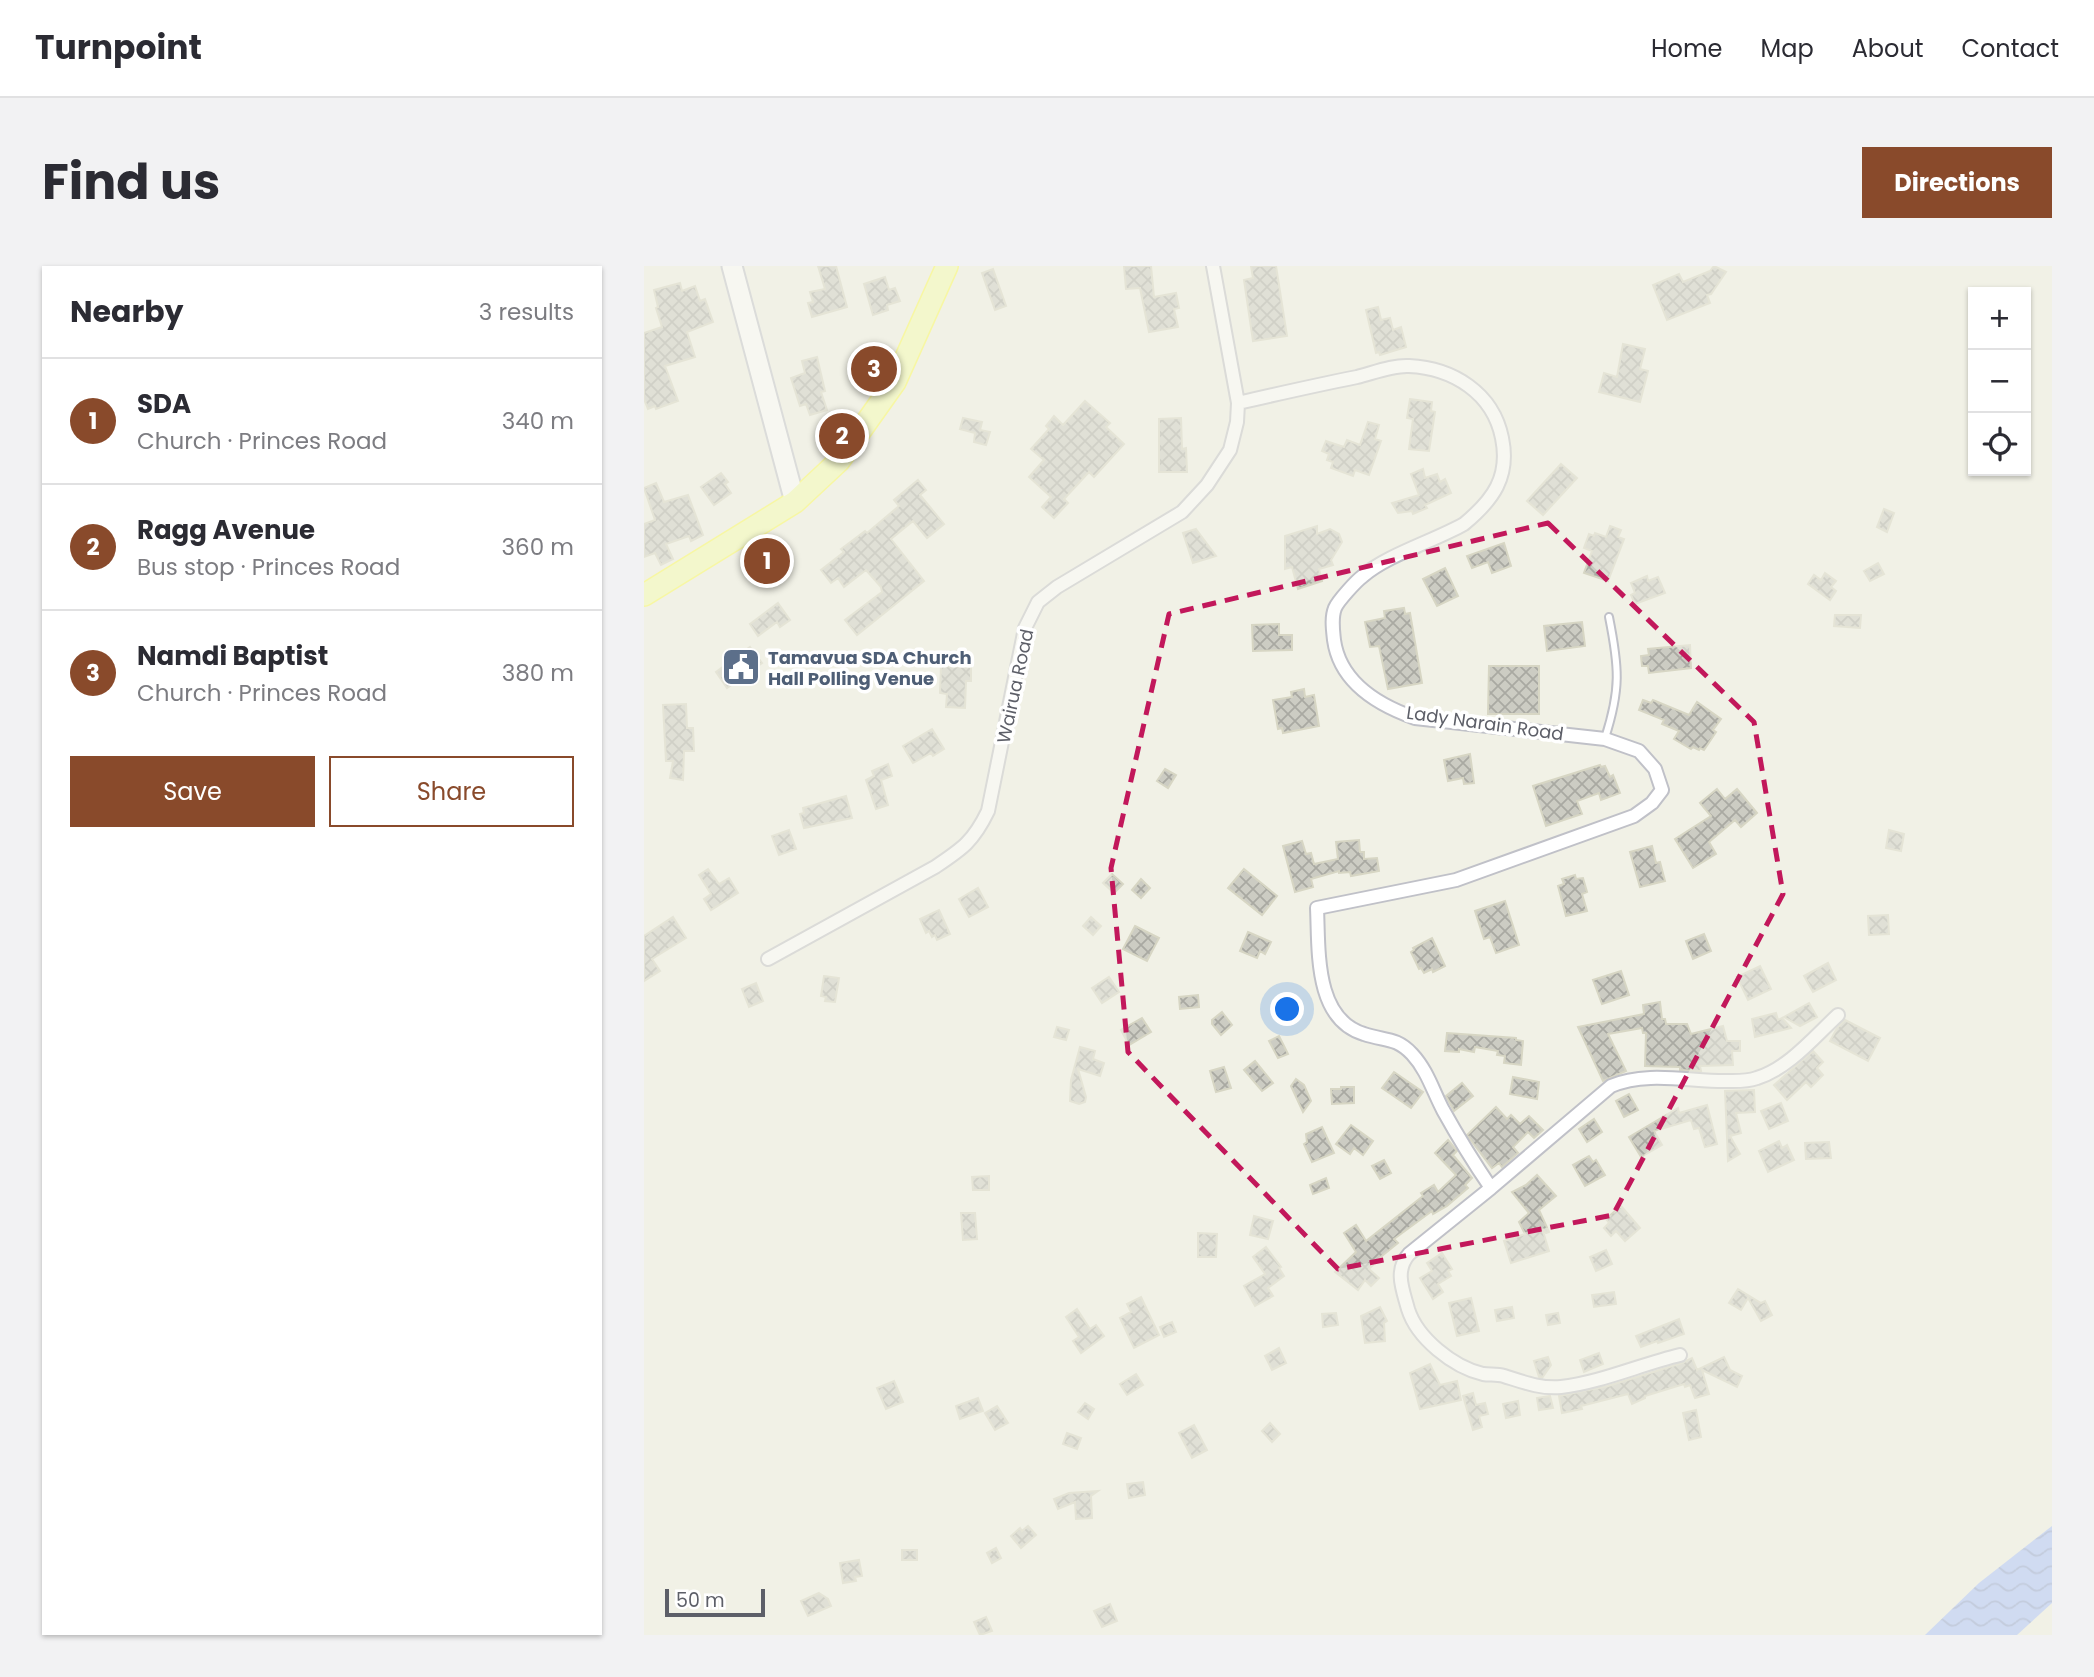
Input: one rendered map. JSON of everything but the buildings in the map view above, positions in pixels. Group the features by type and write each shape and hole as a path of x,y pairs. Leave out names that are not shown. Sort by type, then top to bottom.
{"main road":[{"path":"732,266 795,502"},
{"path":"644,595 795,502 839,461 895,382 947,266"}],"street":[{"name":"Wairua Road","path":"768,959 934,867 959,851 977,834 988,811 1025,628 1038,602 1057,587 1182,512 1207,485 1230,450 1237,422 1238,403 1213,266"},
{"name":"Lady Narain Road","path":"1238,403 1406,366 1436,369 1462,379 1490,406 1499,424 1503,444 1500,484 1477,514 1464,524 1364,575 1335,607 1332,626 1336,655 1348,675 1364,692 1389,708 1415,718 1605,739 1639,751 1656,769 1662,790 1652,803 1634,816 1456,880 1317,908 1322,979 1329,1003 1338,1018 1348,1028 1365,1035 1398,1041 1412,1054 1424,1068 1450,1123 1491,1188"},
{"path":"1680,1355 1586,1383 1559,1387 1535,1386 1500,1375 1482,1374 1443,1354 1425,1337 1411,1317 1401,1285 1400,1270 1409,1254 1611,1086 1628,1079 1756,1079 1781,1066 1838,1015"}],"lane":[{"path":"1605,739 1618,687 1616,654 1609,617"}],"highlighted area":[{"path":"1548,523 1754,722 1783,894 1613,1215 1338,1269 1128,1052 1111,868 1169,614"}],"water":[{"path":"2052,1526 2052,1603 2017,1635 1925,1635 1979,1583"}],"place":[{"name":"Namdi Baptist","path":"874,369"},
{"name":"Ragg Avenue","path":"842,436"},
{"name":"SDA","path":"767,561"},
{"name":"Tamavua SDA Church Hall Polling Venue","path":"741,667"}]}
